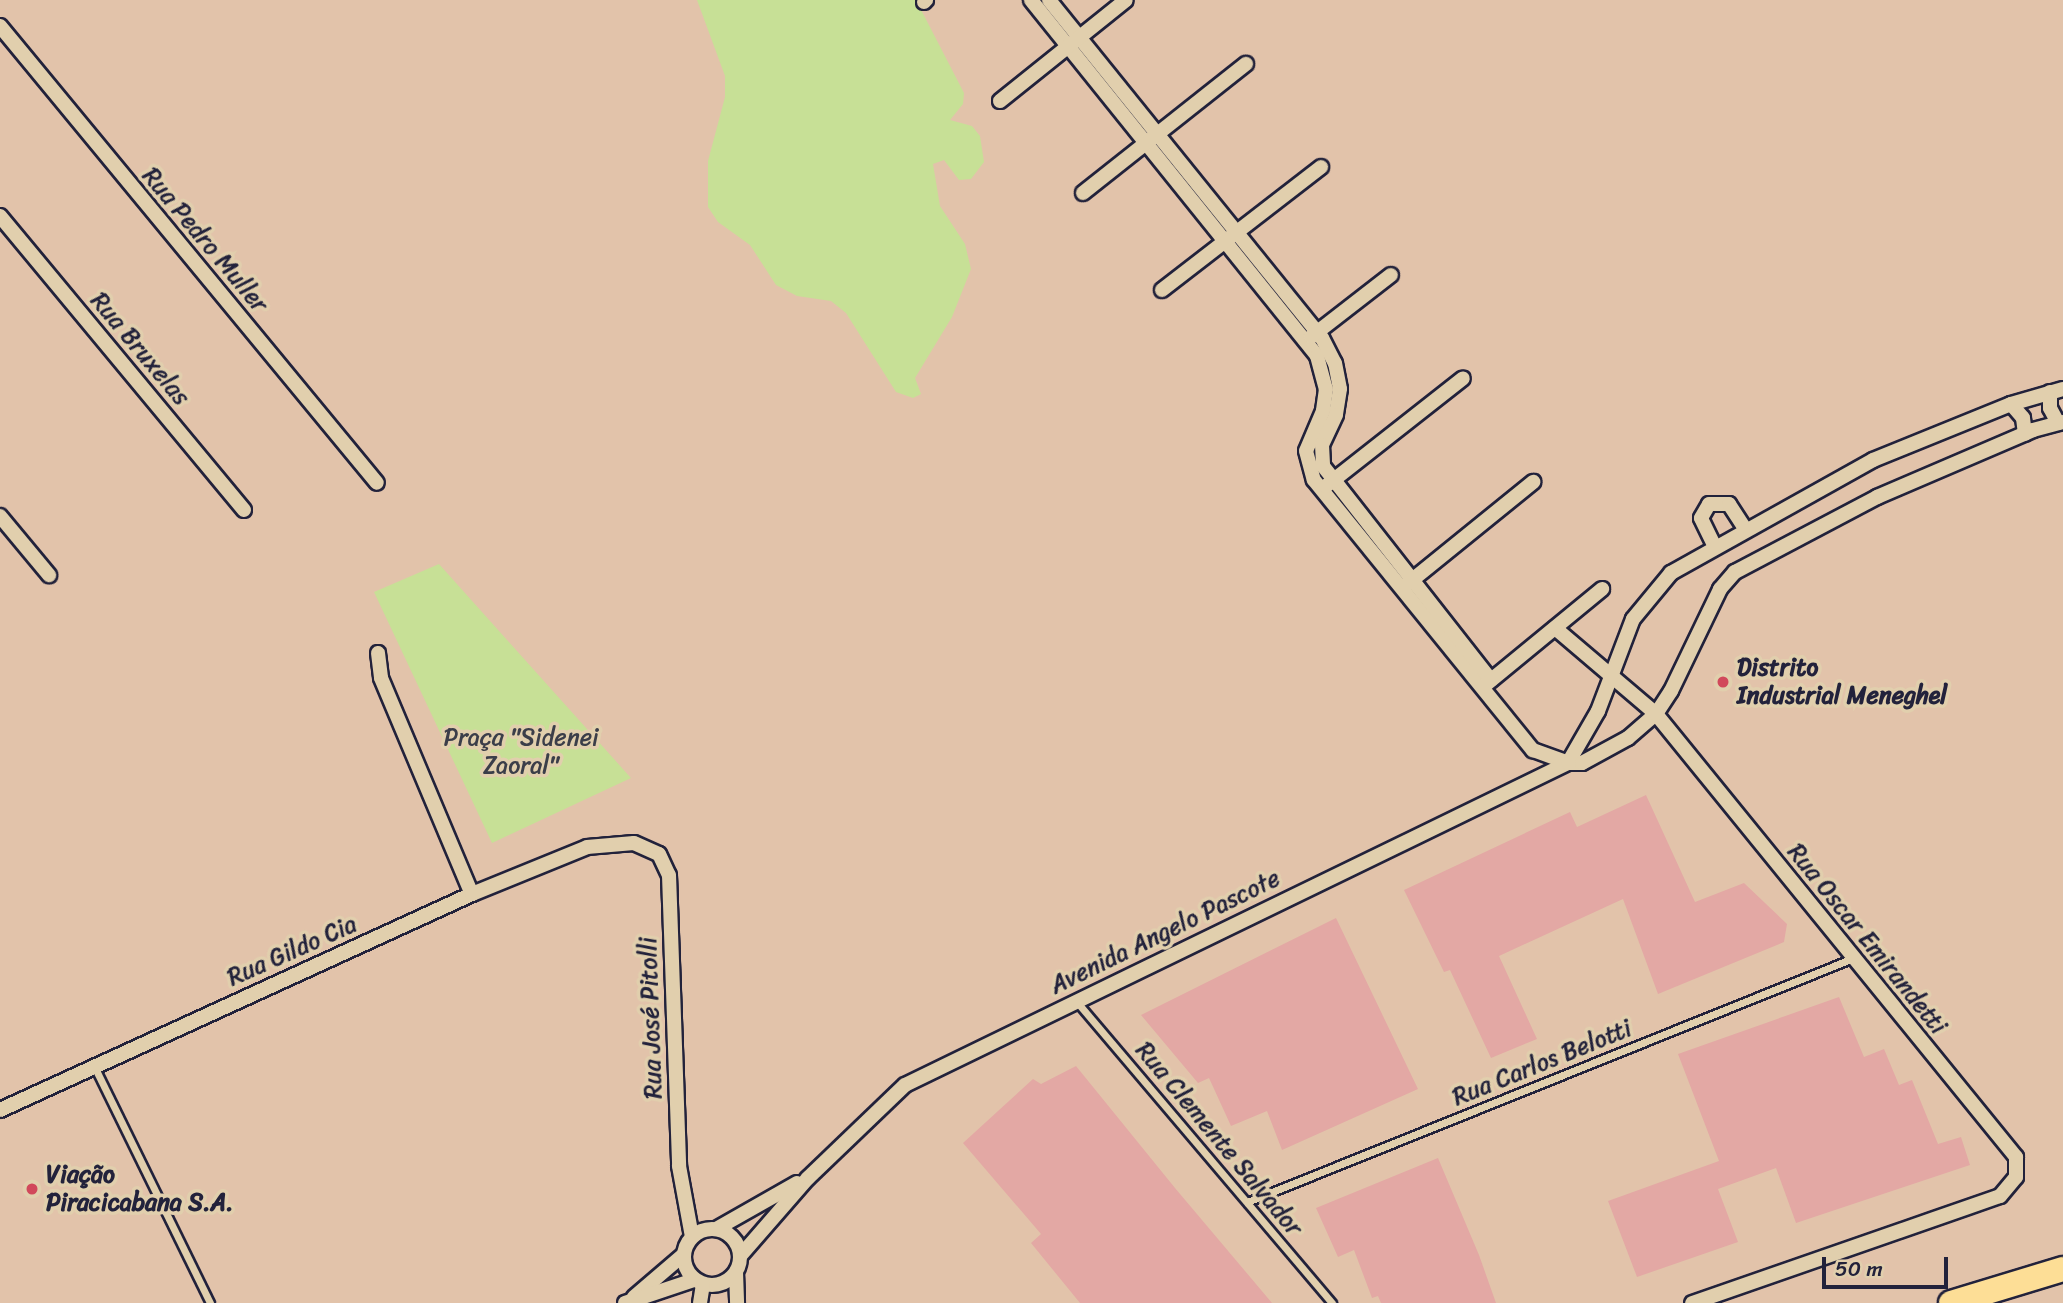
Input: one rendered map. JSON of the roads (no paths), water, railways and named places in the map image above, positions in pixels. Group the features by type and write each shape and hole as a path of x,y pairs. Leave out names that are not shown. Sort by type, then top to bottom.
{"highway":[{"path":"1951,1303 2063,1269"}],"street":[{"path":"1031,0 1074,42 1312,336 1325,378 1323,411 1307,452 1310,471 1328,485 1485,684 1533,750 1567,763 1598,711 1633,619 1647,597 1671,573 1873,460 2011,404 2057,391"},
{"path":"1049,0 1074,42"},
{"path":"1000,101 1126,0"},
{"name":"Rua Pedro Muller","path":"0,26 377,483"},
{"path":"1083,193 1246,64"},
{"path":"1162,290 1321,167"},
{"name":"Rua Bruxelas","path":"0,216 244,510"},
{"path":"1312,336 1391,275"},
{"path":"1328,485 1463,378"},
{"path":"2057,391 2050,408 2060,423"},
{"path":"2011,404 2023,418 2025,434"},
{"name":"Avenida Angelo Pascote","path":"740,1255 807,1178 905,1085 1567,763 1582,763 1628,738 1656,713 1671,691 1720,589 1735,572 1877,497 2025,434 2060,423"},
{"path":"1406,584 1533,482"},
{"path":"1715,547 1701,518 1709,504 1729,504 1746,530"},
{"path":"0,516 49,575"},
{"path":"1485,684 1602,589"},
{"name":"Rua Oscar Emirandetti","path":"1555,628 1656,713 1851,959 2013,1148 2016,1177 2000,1196 1692,1303"},
{"path":"378,653 381,678 472,894"},
{"name":"Rua Gildo Cia","path":"0,1110 472,894 606,842"},
{"name":"Rua José Pitolli","path":"606,842 649,848 659,854 669,875 679,1166 692,1237"},
{"name":"Avenida Angelo Pascote","path":"716,1229 807,1178"},
{"path":"628,1302 683,1255 692,1237 716,1229 733,1238 740,1255 736,1272 737,1303"},
{"path":"683,1255 699,1283 700,1303"},
{"path":"628,1302 699,1283 728,1282 736,1272"}],"lane":[{"name":"Rua Carlos Belotti","path":"1247,1202 1851,959"},
{"name":"Rua Clemente Salvador","path":"1076,1000 1332,1303"},
{"path":"94,1066 210,1303"}],"place":[{"name":"Distrito Industrial Meneghel","path":"1723,682"},
{"name":"Viação Piracicabana S.A.","path":"32,1189"}],"park label":[{"name":"Praça \"Sidenei Zaoral\"","path":"521,752"}]}
